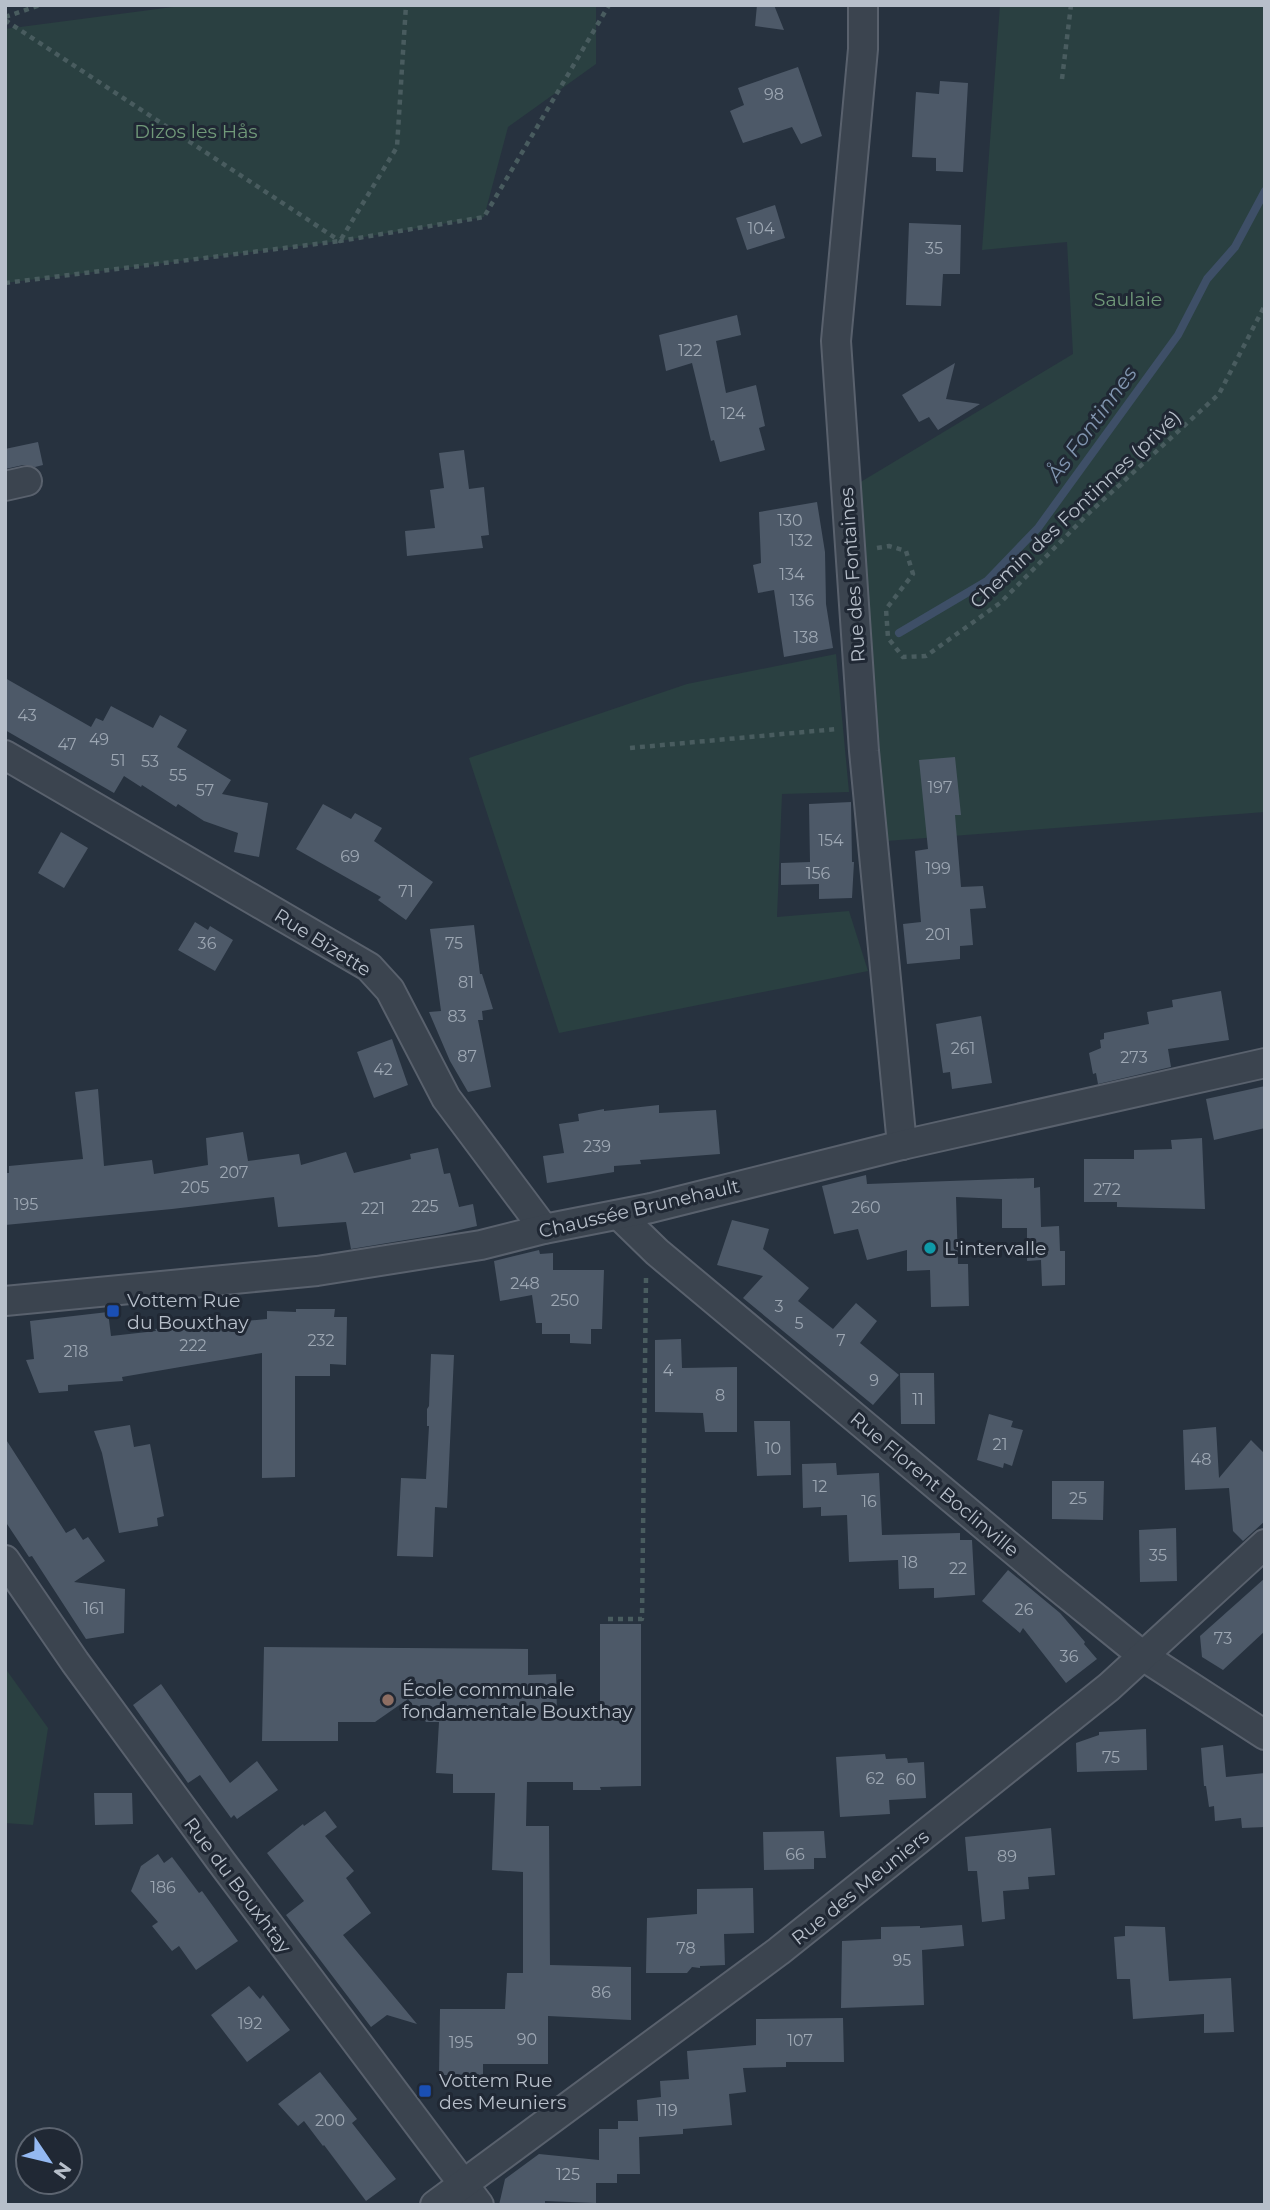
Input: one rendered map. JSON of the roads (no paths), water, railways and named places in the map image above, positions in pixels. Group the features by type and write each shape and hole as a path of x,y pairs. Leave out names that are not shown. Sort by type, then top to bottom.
{"street":[{"name":"Rue des Fontaines","path":"863,5 863,49 836,341 862,727 902,1145"},
{"name":"Rue Bizette","path":"5,755 369,967 390,989 446,1098 544,1229"},
{"name":"Chaussée Brunehault","path":"5,1301 317,1271 481,1245 544,1229 619,1215 902,1145 1265,1063"},
{"name":"Rue Florent Boclinville","path":"619,1215 657,1252 1143,1656 1265,1735"},
{"name":"Rue des Meuniers","path":"435,2205 470,2194 779,1951 1109,1687 1265,1544"},
{"name":"Rue du Bouxhtay","path":"5,1560 75,1662 219,1860 470,2194"}],"waterway":[{"name":"Ås Fontinnes","path":"899,633 987,581 1038,528 1178,335 1207,279 1235,247 1265,191"}],"place":[{"name":"L'intervalle","path":"930,1248"},
{"name":"Vottem Rue du Bouxthay","path":"113,1311"},
{"name":"École communale fondamentale Bouxthay","path":"388,1700"},
{"name":"Vottem Rue des Meuniers","path":"425,2091"}],"park label":[{"name":"Dizos les Hås","path":"196,131"},
{"name":"Saulaie","path":"1128,299"}]}
